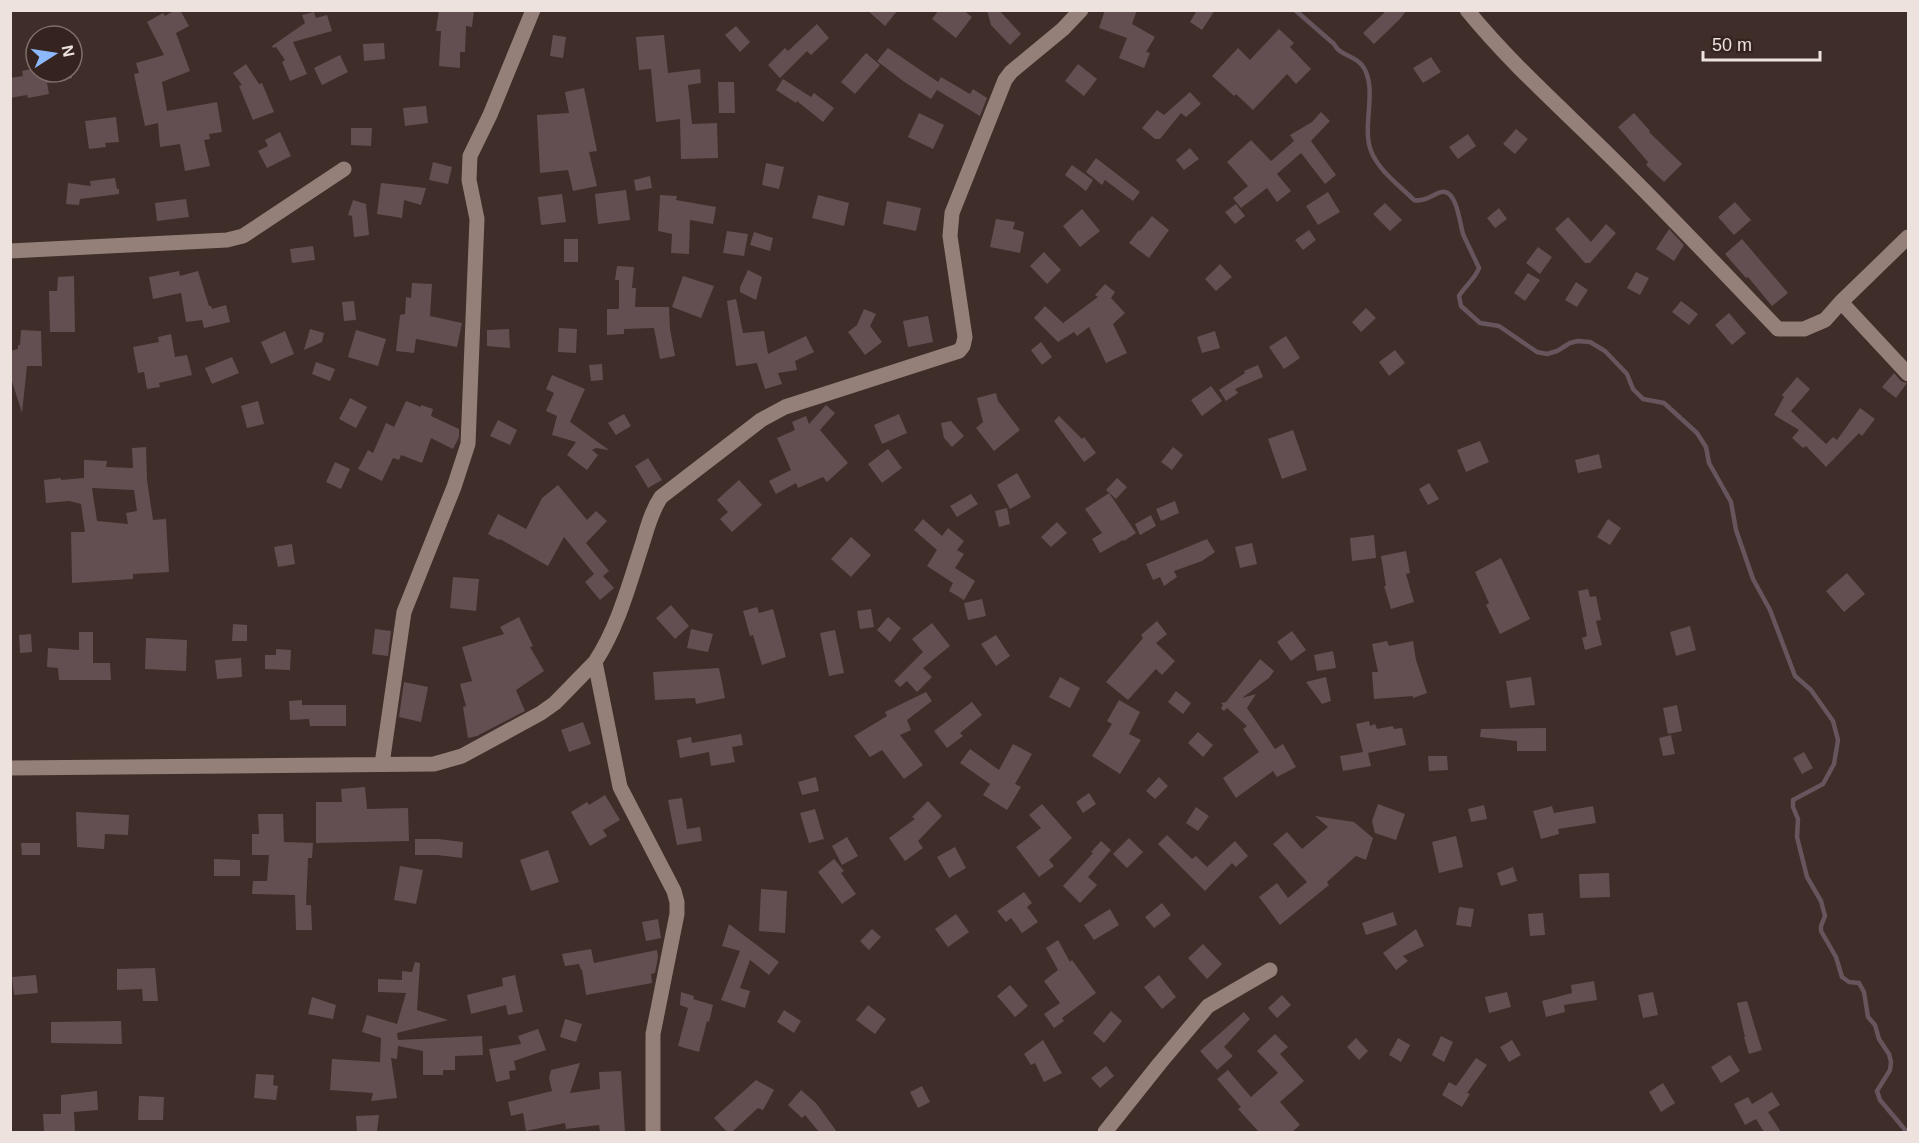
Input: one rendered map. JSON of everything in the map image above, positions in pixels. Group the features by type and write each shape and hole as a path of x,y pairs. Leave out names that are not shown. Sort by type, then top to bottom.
{"street":[{"path":"382,764 404,612 454,488 468,444 477,219 469,180 470,156 490,115 533,10"},
{"path":"10,768 434,764 462,756 549,708 595,662 617,621 652,515 661,497 762,420 785,407 949,355 959,351 963,346 965,337 950,236 952,213 1005,80 1011,72 1063,29 1081,10"},
{"path":"1467,10 1491,40 1627,173 1778,329 1804,329 1825,320 1840,302 1908,237"},
{"path":"10,251 227,240 243,236 256,229 344,169"},
{"path":"1840,302 1908,374"},
{"path":"595,662 620,787 674,891 677,902 677,914 653,1041 653,1132"},
{"path":"1105,1132 1208,1006 1270,970"}],"building":[{"path":"175,10 180,10 189,26 176,33 190,71 162,82 167,111 217,102 222,132 209,134 210,139 204,140 210,166 185,171 180,144 160,147 158,123 145,126 134,74 139,73 136,63 164,55 147,22 163,13 165,16"},
{"path":"439,10 474,10 472,27 466,26 465,52 460,52 460,68 439,66 441,31 436,31"},
{"path":"867,10 898,10 885,26"},
{"path":"939,10 963,10 972,17 956,38 932,19"},
{"path":"987,10 999,10 1021,34 1010,45 991,25"},
{"path":"1105,10 1137,10 1132,24 1155,37 1146,52 1150,53 1144,68 1119,58 1127,38 1099,28"},
{"path":"1197,10 1215,10 1202,30 1190,22"},
{"path":"1387,10 1407,10 1374,44 1363,33"},
{"path":"314,12 316,18 327,15 332,31 293,42 307,74 290,81 282,62 285,60 276,47 272,46 305,23 302,15"},
{"path":"817,24 829,38 811,55 807,51 780,78 768,65 785,48 788,51"},
{"path":"736,26 750,42 740,52 725,35"},
{"path":"1279,29 1294,43 1290,47 1311,69 1296,84 1287,74 1253,110 1212,76 1238,48 1250,60"},
{"path":"553,35 566,37 563,58 550,56"},
{"path":"664,35 668,73 700,69 701,83 688,85 692,124 717,123 718,158 681,159 680,119 656,122 651,69 639,70 636,37"},
{"path":"384,43 385,59 364,61 363,44"},
{"path":"888,48 938,82 941,77 970,94 973,89 987,98 980,116 937,90 931,99 903,81 877,61"},
{"path":"866,53 880,65 855,94 841,82"},
{"path":"340,55 348,72 322,85 314,68"},
{"path":"1431,57 1441,72 1423,83 1413,68"},
{"path":"246,64 259,84 262,83 274,112 253,120 239,86 242,85 233,73"},
{"path":"1078,64 1097,79 1084,96 1065,81"},
{"path":"22,71 24,71 24,84 47,84 49,94 28,98 27,95 10,98 10,78 23,76"},
{"path":"783,79 811,97 814,93 834,108 823,122 797,101 796,103 776,90"},
{"path":"718,82 734,82 735,113 719,113"},
{"path":"584,88 597,151 589,152 597,186 573,191 568,170 540,173 537,115 569,113 565,92"},
{"path":"1190,92 1201,104 1186,117 1181,113 1160,139 1155,139 1142,128 1157,110 1164,115"},
{"path":"426,106 428,123 405,126 403,108"},
{"path":"1321,112 1330,121 1311,141 1336,175 1325,184 1301,153 1277,174 1291,191 1277,202 1267,188 1241,208 1233,198 1248,186 1227,162 1251,140 1271,161 1294,141 1290,135 1312,122"},
{"path":"919,113 944,125 933,149 908,137"},
{"path":"1634,113 1649,132 1682,164 1664,182 1646,165 1648,162 1618,127"},
{"path":"116,117 119,142 105,143 106,147 89,149 85,121"},
{"path":"351,128 372,128 371,146 351,145"},
{"path":"1516,129 1528,139 1515,154 1503,144"},
{"path":"280,132 291,156 267,168 258,151 268,146 265,140"},
{"path":"1468,134 1476,146 1458,159 1449,147"},
{"path":"1190,148 1199,159 1184,170 1176,160"},
{"path":"1096,158 1140,192 1133,201 1105,180 1102,185 1086,172"},
{"path":"433,162 452,167 448,184 429,180"},
{"path":"766,163 784,167 779,189 762,185"},
{"path":"1072,165 1093,180 1086,191 1065,175"},
{"path":"650,176 652,188 636,191 634,180"},
{"path":"115,178 119,194 80,199 79,205 66,204 68,183 91,186 90,181"},
{"path":"381,183 426,188 421,205 404,200 402,218 377,214"},
{"path":"626,190 630,220 598,224 595,194"},
{"path":"1328,192 1340,212 1318,225 1306,206"},
{"path":"562,194 566,222 541,225 538,197"},
{"path":"660,195 677,196 676,200 716,207 713,224 690,220 689,254 671,253 672,234 658,231"},
{"path":"818,195 849,203 844,226 812,218"},
{"path":"186,199 189,217 157,221 155,203"},
{"path":"353,200 366,204 369,235 354,237 352,216 348,215"},
{"path":"887,201 921,208 916,231 883,224"},
{"path":"1735,202 1751,220 1734,235 1718,217"},
{"path":"1385,203 1402,220 1390,231 1373,214"},
{"path":"1236,204 1245,216 1235,224 1225,212"},
{"path":"1499,208 1507,219 1495,228 1487,218"},
{"path":"1082,209 1100,231 1080,247 1063,226"},
{"path":"1152,216 1169,230 1149,258 1129,243"},
{"path":"1568,217 1591,242 1606,224 1616,233 1590,263 1585,263 1555,229"},
{"path":"996,219 1015,222 1013,229 1024,232 1020,253 990,247"},
{"path":"1669,229 1684,245 1674,261 1656,249"},
{"path":"1309,230 1316,240 1303,250 1295,240"},
{"path":"727,231 748,234 744,256 723,253"},
{"path":"754,232 773,238 770,251 750,245"},
{"path":"564,239 578,239 578,262 564,262"},
{"path":"1742,239 1788,293 1772,306 1725,254"},
{"path":"313,246 315,260 292,263 290,249"},
{"path":"1538,247 1552,257 1540,274 1526,263"},
{"path":"1044,252 1061,270 1047,284 1030,266"},
{"path":"1220,264 1232,277 1216,291 1205,279"},
{"path":"617,266 634,267 632,288 636,288 635,307 669,307 675,356 660,359 654,328 624,329 624,334 607,335 607,309 619,309 619,280 615,280"},
{"path":"748,270 762,277 756,300 740,292"},
{"path":"179,271 180,276 198,271 209,306 212,309 226,305 230,322 204,328 202,320 186,322 181,293 153,299 149,277"},
{"path":"1636,272 1649,278 1640,295 1627,288"},
{"path":"1528,273 1540,280 1525,301 1514,293"},
{"path":"74,276 75,332 50,332 49,291 57,291 58,277"},
{"path":"683,276 714,286 701,318 672,307"},
{"path":"1576,282 1588,290 1577,307 1565,300"},
{"path":"412,283 432,284 430,316 462,323 457,347 416,339 414,353 396,351 400,315 405,314 406,297 411,298"},
{"path":"1105,284 1115,292 1111,298 1125,313 1113,324 1127,353 1106,363 1089,327 1077,336 1074,332 1058,342 1034,318 1045,306 1063,323 1098,297 1095,295"},
{"path":"736,299 743,333 764,331 768,354 806,336 814,352 795,361 797,370 778,373 782,384 765,389 757,363 736,366 727,301"},
{"path":"354,301 356,320 344,321 342,302"},
{"path":"1681,301 1698,314 1689,325 1672,312"},
{"path":"1366,308 1376,318 1361,332 1352,322"},
{"path":"864,309 876,314 870,326 882,342 865,355 848,332 857,325"},
{"path":"1729,313 1746,333 1732,345 1715,325"},
{"path":"928,316 933,342 908,347 903,321"},
{"path":"559,328 577,329 576,353 558,352"},
{"path":"310,329 324,333 322,342 304,350"},
{"path":"509,329 510,348 487,346 487,330"},
{"path":"21,330 41,331 42,366 27,366 22,413 10,375 10,351 18,349"},
{"path":"356,330 386,339 378,366 348,357"},
{"path":"285,331 294,354 271,364 261,342"},
{"path":"1215,331 1220,348 1202,353 1197,337"},
{"path":"171,334 175,357 187,355 192,375 159,383 160,387 147,389 144,372 138,373 133,347 159,342 158,337"},
{"path":"1286,336 1300,358 1284,369 1269,347"},
{"path":"1041,342 1052,357 1042,365 1031,350"},
{"path":"1395,350 1405,363 1389,376 1379,362"},
{"path":"232,357 239,373 212,384 205,368"},
{"path":"316,362 335,369 330,381 312,374"},
{"path":"602,364 603,380 591,381 589,365"},
{"path":"1258,365 1263,377 1235,389 1238,393 1226,401 1219,390 1245,373 1244,371"},
{"path":"1894,373 1901,381 1907,383 1896,398 1882,387"},
{"path":"552,375 585,389 570,422 609,450 596,448 592,450 598,455 587,470 567,455 576,442 552,435 557,416 546,411 554,393 546,389"},
{"path":"1797,377 1810,389 1791,411 1826,444 1833,437 1837,440 1860,408 1875,419 1862,436 1859,433 1826,467 1806,446 1803,448 1792,438 1799,430 1774,415 1784,397 1782,395"},
{"path":"1211,386 1222,401 1202,416 1191,400"},
{"path":"996,393 998,401 1020,430 994,451 976,428 983,422 977,398"},
{"path":"350,398 367,407 356,428 339,419"},
{"path":"258,401 264,424 247,428 241,406"},
{"path":"406,401 433,409 431,416 459,429 459,437 453,449 431,438 422,463 401,455 399,460 393,458 382,481 358,469 368,450 373,453 386,423 394,427"},
{"path":"826,405 835,413 820,430 848,463 827,482 823,477 798,488 796,483 776,494 769,481 791,470 777,438 795,430 792,422 806,416 809,424"},
{"path":"624,414 631,426 616,435 608,423"},
{"path":"899,414 907,433 882,444 874,425"},
{"path":"1059,416 1082,439 1084,437 1096,453 1084,462 1054,421"},
{"path":"498,420 517,430 510,445 490,436"},
{"path":"951,421 964,436 952,447 944,438 941,423"},
{"path":"1293,430 1307,470 1282,479 1268,439"},
{"path":"1480,441 1489,462 1466,472 1457,450"},
{"path":"146,447 147,480 153,520 166,519 169,572 133,574 133,579 72,583 71,532 85,532 81,504 69,501 46,503 44,480 84,478 84,460 107,461 106,467 133,468 132,448","holes":["92,488 134,490 137,511 126,513 128,524 97,521"]},
{"path":"1173,447 1183,455 1172,470 1161,462"},
{"path":"888,449 902,468 882,483 868,464"},
{"path":"1599,454 1602,468 1578,473 1575,460"},
{"path":"648,458 662,480 648,488 635,466"},
{"path":"335,462 350,469 341,489 326,482"},
{"path":"1017,473 1031,497 1010,509 997,485"},
{"path":"1117,478 1127,487 1116,499 1106,490"},
{"path":"739,480 762,505 732,532 720,519 728,512 717,500"},
{"path":"1429,483 1439,499 1428,505 1419,489"},
{"path":"558,485 587,520 596,511 607,521 586,543 609,571 603,576 614,588 600,600 585,582 594,574 564,537 548,566 488,534 498,514 526,529 542,498"},
{"path":"1109,493 1136,533 1100,553 1092,539 1102,533 1085,509"},
{"path":"971,494 978,504 957,517 950,506"},
{"path":"1175,501 1179,513 1161,521 1156,509"},
{"path":"1007,508 1010,524 999,527 995,511"},
{"path":"1151,515 1156,526 1140,535 1135,524"},
{"path":"923,519 942,536 948,528 964,541 957,550 964,554 955,568 975,581 964,600 949,591 953,583 927,566 937,550 914,530"},
{"path":"1608,519 1621,528 1610,545 1597,537"},
{"path":"1057,522 1067,533 1051,547 1041,537"},
{"path":"1374,535 1376,558 1352,561 1350,538"},
{"path":"851,537 871,555 851,577 831,559"},
{"path":"1207,539 1215,552 1202,561 1174,571 1177,577 1164,586 1160,577 1153,580 1146,564"},
{"path":"1252,543 1257,564 1240,568 1235,547"},
{"path":"292,544 295,564 278,567 274,547"},
{"path":"1406,551 1410,573 1406,574 1414,602 1391,609 1384,586 1386,586 1381,556"},
{"path":"1501,558 1530,619 1500,634 1486,605 1489,603 1475,572"},
{"path":"1847,573 1865,594 1844,612 1826,591"},
{"path":"453,577 479,579 476,611 450,608"},
{"path":"1588,589 1590,597 1596,596 1601,620 1596,621 1602,645 1585,650 1582,638 1587,636 1578,591"},
{"path":"982,599 986,616 968,620 964,603"},
{"path":"671,605 689,626 675,639 656,618"},
{"path":"757,607 759,613 773,609 786,657 762,665 743,611"},
{"path":"871,609 874,627 860,629 857,611"},
{"path":"519,617 533,646 530,647 544,671 516,690 525,711 477,736 468,738 463,707 466,706 460,684 472,681 462,647 504,634 500,627"},
{"path":"888,617 901,628 890,642 877,630"},
{"path":"1157,621 1167,634 1156,643 1175,661 1162,675 1156,669 1128,700 1106,682 1143,638 1141,635"},
{"path":"932,623 950,646 923,668 932,677 917,692 907,681 900,687 894,681 923,652 912,639"},
{"path":"233,624 247,625 247,641 232,641"},
{"path":"1690,626 1696,650 1676,656 1670,632"},
{"path":"375,629 391,631 388,656 372,654"},
{"path":"691,629 713,634 708,652 687,648"},
{"path":"835,630 844,673 829,676 820,633"},
{"path":"1292,631 1306,650 1291,661 1277,642"},
{"path":"79,632 93,632 93,663 110,663 111,680 59,680 58,668 47,667 48,648 79,650"},
{"path":"31,634 32,652 20,653 19,635"},
{"path":"996,635 1010,656 996,666 981,644"},
{"path":"146,638 187,640 186,671 145,669"},
{"path":"1387,641 1389,646 1413,641 1416,660 1427,693 1413,698 1413,696 1374,699 1372,672 1378,672 1372,644"},
{"path":"276,649 291,650 290,670 265,669 265,655 276,655"},
{"path":"1333,651 1336,668 1317,671 1314,655"},
{"path":"241,658 242,677 217,679 215,660"},
{"path":"1260,659 1274,671 1269,678 1242,698 1256,694 1247,708 1275,749 1283,744 1296,767 1277,777 1273,771 1236,798 1223,778 1259,752 1243,729 1247,726 1227,708 1224,711 1221,703 1226,702"},
{"path":"719,668 725,698 696,704 695,698 655,700 653,672"},
{"path":"1060,677 1080,688 1070,708 1049,697"},
{"path":"1326,677 1331,701 1322,704 1306,682"},
{"path":"1531,677 1535,705 1510,708 1506,681"},
{"path":"404,682 428,687 421,722 399,717"},
{"path":"1176,691 1191,703 1183,714 1168,702"},
{"path":"926,692 932,701 907,720 911,730 900,735 923,765 904,779 882,750 870,757 854,736 887,716 885,712"},
{"path":"302,700 302,705 346,705 346,726 310,726 309,719 290,720 289,701"},
{"path":"1119,700 1140,712 1129,734 1141,740 1120,774 1092,756 1112,724 1107,721"},
{"path":"972,702 982,715 960,733 963,736 947,748 934,731"},
{"path":"1677,705 1682,731 1668,734 1663,708"},
{"path":"1369,721 1370,726 1375,724 1377,729 1393,726 1394,729 1402,728 1406,745 1368,753 1371,766 1343,771 1340,756 1363,752 1356,724"},
{"path":"583,722 591,744 569,752 561,730"},
{"path":"1546,728 1546,751 1517,751 1517,741 1480,737 1481,729"},
{"path":"1198,732 1213,745 1203,757 1188,743"},
{"path":"741,734 743,745 732,747 735,762 711,766 709,752 680,758 677,740 691,737 692,743"},
{"path":"1671,735 1675,754 1663,756 1659,738"},
{"path":"1013,744 1032,754 1015,784 1021,787 1007,810 983,795 990,784 960,763 970,749 999,770"},
{"path":"1804,752 1813,768 1802,774 1793,758"},
{"path":"1428,756 1447,756 1448,770 1429,771"},
{"path":"816,777 819,791 802,795 798,782"},
{"path":"1159,777 1168,786 1155,799 1146,791"},
{"path":"365,787 367,809 408,808 409,841 316,843 316,802 342,802 341,789"},
{"path":"1089,793 1096,804 1083,813 1076,802"},
{"path":"605,795 620,820 603,830 607,836 590,846 571,812"},
{"path":"682,798 687,829 700,827 702,841 677,845 668,800"},
{"path":"928,801 942,816 918,841 923,848 905,861 889,838 915,819 912,817"},
{"path":"1042,804 1072,838 1049,860 1054,866 1039,877 1016,847 1041,828 1029,815"},
{"path":"1378,804 1405,814 1396,840 1375,833 1372,821"},
{"path":"1484,805 1487,819 1471,822 1468,809"},
{"path":"1552,806 1554,813 1593,806 1596,823 1558,829 1559,834 1541,839 1533,811"},
{"path":"1196,807 1209,816 1198,831 1186,823"},
{"path":"815,809 824,839 809,843 800,813"},
{"path":"76,812 129,815 128,835 105,834 104,849 77,847"},
{"path":"258,814 283,814 284,842 313,843 312,858 308,858 306,905 311,905 312,930 296,930 295,895 252,894 253,881 267,881 269,855 252,855 252,834 259,834"},
{"path":"1315,816 1354,822 1373,838 1366,860 1356,856 1327,882 1329,885 1280,925 1259,897 1277,883 1288,898 1307,882 1273,844 1287,832 1302,849 1328,827"},
{"path":"1167,835 1192,859 1196,856 1207,867 1235,841 1248,856 1236,867 1232,863 1205,891 1158,844"},
{"path":"1456,836 1463,867 1439,873 1432,842"},
{"path":"847,837 858,856 842,865 832,846"},
{"path":"1129,838 1143,852 1127,868 1113,854"},
{"path":"415,839 463,842 462,858 415,855"},
{"path":"1101,841 1111,850 1088,877 1097,885 1080,903 1063,886"},
{"path":"21,843 40,843 40,855 22,855"},
{"path":"955,847 966,868 949,878 937,857"},
{"path":"548,850 559,882 531,891 520,860"},
{"path":"214,859 240,860 240,876 214,876"},
{"path":"834,859 844,871 841,873 856,894 842,904 818,872"},
{"path":"400,866 423,870 416,904 394,900"},
{"path":"1513,867 1517,881 1501,886 1497,873"},
{"path":"1609,873 1610,897 1580,898 1579,874"},
{"path":"761,889 787,891 785,933 759,931"},
{"path":"1024,892 1032,903 1027,907 1038,922 1022,933 1011,918 1006,922 997,911"},
{"path":"1162,903 1171,915 1154,928 1145,917"},
{"path":"1459,907 1474,909 1471,927 1456,925"},
{"path":"1110,909 1119,925 1094,940 1084,925"},
{"path":"1393,912 1397,925 1366,935 1362,923"},
{"path":"1543,913 1545,935 1530,936 1528,914"},
{"path":"956,914 969,932 948,947 935,929"},
{"path":"658,919 661,938 646,941 642,922"},
{"path":"729,924 779,962 769,975 750,960 740,988 750,991 745,1008 721,1000 740,951 722,946"},
{"path":"872,929 881,937 869,950 860,941"},
{"path":"1416,929 1424,946 1403,956 1408,961 1396,970 1383,953"},
{"path":"1058,940 1070,962 1072,960 1096,993 1062,1018 1064,1021 1054,1028 1044,1014 1060,1003 1044,981 1058,970 1046,948"},
{"path":"1203,944 1222,964 1207,979 1188,958"},
{"path":"591,949 594,963 657,950 655,973 651,974 652,983 586,995 582,969 579,964 565,966 562,954"},
{"path":"415,962 420,963 417,1010 448,1020 397,1033 398,1040 482,1036 483,1055 455,1056 455,1070 443,1070 443,1075 423,1075 423,1051 398,1046 397,1059 391,1058 397,1098 371,1101 373,1093 330,1090 332,1059 380,1062 381,1038 362,1032 367,1015 397,1024 406,993 378,992 378,979 402,980 402,971 412,972"},
{"path":"155,968 158,1001 143,1001 142,989 117,990 117,969"},
{"path":"36,975 38,993 14,995 12,977"},
{"path":"515,975 523,1012 508,1015 506,1005 471,1014 467,995 503,986 502,978"},
{"path":"1159,975 1176,997 1162,1009 1144,987"},
{"path":"1594,981 1597,1000 1564,1005 1565,1012 1546,1017 1542,1001 1572,993 1571,985"},
{"path":"1010,985 1028,1006 1015,1017 997,996"},
{"path":"681,992 694,996 693,999 713,1005 699,1052 678,1046 688,1008 680,1005"},
{"path":"1507,992 1511,1007 1489,1013 1485,997"},
{"path":"1653,992 1658,1015 1643,1018 1638,995"},
{"path":"1282,995 1291,1005 1277,1018 1268,1008"},
{"path":"312,997 336,1005 333,1019 308,1014"},
{"path":"1747,1001 1762,1050 1749,1054 1737,1003"},
{"path":"868,1005 886,1019 875,1034 856,1020"},
{"path":"784,1010 801,1021 794,1033 777,1022"},
{"path":"1111,1011 1122,1021 1104,1043 1093,1033"},
{"path":"1244,1012 1250,1019 1224,1047 1233,1056 1217,1070 1200,1051"},
{"path":"565,1019 582,1024 576,1042 560,1037"},
{"path":"121,1021 122,1044 51,1043 51,1022"},
{"path":"538,1029 546,1050 514,1061 516,1070 509,1071 510,1079 496,1082 489,1049 521,1044 518,1036"},
{"path":"1275,1034 1288,1047 1280,1054 1304,1081 1280,1102 1300,1125 1292,1132 1259,1132 1238,1109 1241,1107 1217,1079 1228,1070 1251,1097 1278,1073 1257,1051"},
{"path":"1441,1036 1453,1042 1444,1062 1432,1055"},
{"path":"1356,1038 1368,1051 1359,1060 1347,1047"},
{"path":"1398,1038 1410,1045 1401,1062 1389,1055"},
{"path":"1043,1040 1062,1073 1044,1082 1035,1063 1031,1065 1024,1054"},
{"path":"1512,1040 1521,1055 1509,1062 1500,1047"},
{"path":"1730,1055 1740,1071 1721,1083 1711,1067"},
{"path":"1476,1058 1487,1065 1467,1093 1470,1094 1462,1107 1442,1095 1449,1082 1456,1086"},
{"path":"580,1063 570,1093 600,1089 599,1072 621,1071 625,1132 600,1132 599,1125 566,1129 565,1123 526,1131 523,1113 511,1116 508,1102 552,1091 549,1078 551,1070"},
{"path":"1106,1066 1114,1076 1100,1088 1091,1078"},
{"path":"256,1074 274,1075 273,1085 278,1086 276,1100 254,1098"},
{"path":"756,1080 774,1090 763,1110 758,1108 732,1132 727,1132 714,1118"},
{"path":"1663,1083 1675,1103 1661,1112 1649,1092"},
{"path":"922,1086 930,1102 918,1108 910,1092"},
{"path":"801,1090 816,1103 837,1132 819,1132 805,1115 802,1118 788,1105"},
{"path":"97,1091 98,1110 74,1112 75,1132 44,1132 43,1114 61,1114 61,1095"},
{"path":"1772,1092 1780,1105 1768,1112 1781,1132 1764,1132 1756,1119 1745,1125 1734,1104 1748,1097 1752,1104"},
{"path":"139,1096 164,1097 163,1120 138,1120"},
{"path":"379,1115 377,1131 357,1132 356,1116"}],"waterway":[{"path":"1295,10 1340,51 1362,65 1367,74 1370,95 1368,141 1371,151 1384,171 1414,200 1423,200 1442,192 1449,194 1452,198 1463,234 1479,268 1459,296 1461,306 1480,323 1499,326 1537,352 1547,354 1570,343 1590,342 1605,351 1627,374 1633,389 1643,399 1664,403 1697,433 1706,447 1709,463 1731,502 1736,530 1753,579 1770,610 1795,676 1811,690 1833,721 1838,740 1834,764 1823,784 1793,800 1798,819 1797,837 1807,877 1821,901 1825,916 1821,931 1836,957 1842,977 1849,982 1859,983 1864,992 1868,1017 1875,1025 1879,1039 1889,1054 1890,1070 1877,1091 1880,1100 1907,1132"}]}
